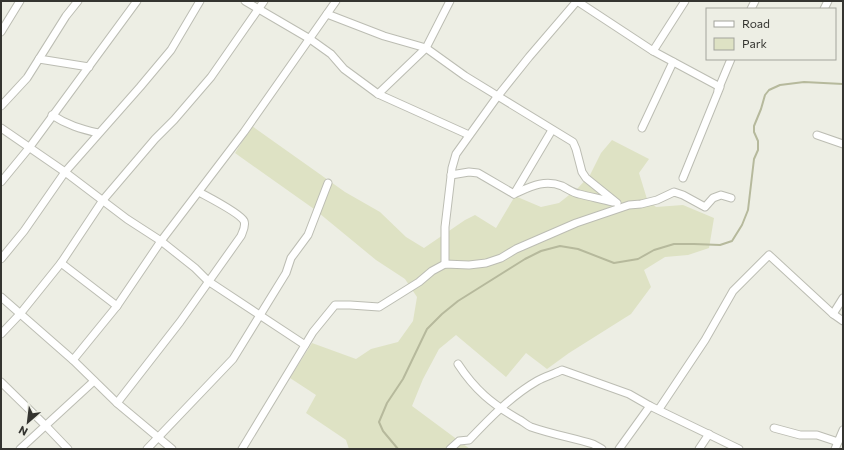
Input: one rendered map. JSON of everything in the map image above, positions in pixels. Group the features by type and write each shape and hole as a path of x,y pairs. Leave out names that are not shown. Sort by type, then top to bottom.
{"street":[{"path":"1,32 20,1"},
{"path":"1,106 27,78 66,16 78,1"},
{"path":"1,182 29,148 137,1"},
{"path":"1,260 24,231 65,172 171,50 200,1"},
{"path":"245,1 310,39 331,54 344,69 378,94 469,135"},
{"path":"1,334 20,314 61,263 103,200 155,138 174,120 203,86 264,1"},
{"path":"73,360 117,306 161,240 244,132 336,1"},
{"path":"378,94 426,48 450,1"},
{"path":"445,264 445,227 451,175 456,154 497,97 577,1 653,51 720,87"},
{"path":"653,51 685,1"},
{"path":"327,14 384,36 426,48 497,97 573,142 582,172 586,178 617,203"},
{"path":"39,59 89,67"},
{"path":"683,178 731,60"},
{"path":"642,128 673,62"},
{"path":"704,118 720,87"},
{"path":"52,115 80,129 98,133"},
{"path":"1,128 65,172 127,219 161,240 195,268 208,281 305,345"},
{"path":"514,194 552,130"},
{"path":"817,135 843,144"},
{"path":"451,175 470,172 478,173 514,194"},
{"path":"147,449 233,359 286,273 291,258 308,235 328,183"},
{"path":"514,194 538,184 545,183 560,186 580,195 591,196 629,205"},
{"path":"117,402 180,322 208,281 242,236 244,220 238,214 199,192"},
{"path":"245,448 305,345 334,305 379,307 419,282 432,271 445,264 469,266 486,263 501,258 516,249 576,223 629,205 641,204 674,192 684,195 705,208 713,198 721,195 731,198"},
{"path":"659,409 706,340 733,290 769,255 833,314 843,321"},
{"path":"61,263 117,306"},
{"path":"1,297 73,360 117,402 172,449"},
{"path":"833,314 843,298"},
{"path":"458,364 474,387 501,410 530,426 593,444 602,449"},
{"path":"450,449 459,441 470,440 487,421 513,398 537,381 562,370 629,394 650,406 659,409 739,449"},
{"path":"20,449 94,381"},
{"path":"1,382 68,449"},
{"path":"619,449 650,406"},
{"path":"774,428 800,435 817,435 838,442"},
{"path":"835,449 843,430"},
{"path":"699,449 709,434"}],"green space":[{"path":"252,126 345,192 380,212 406,237 424,248 465,220 475,215 496,228 515,196 541,207 559,203 578,188 590,175 601,153 612,140 649,159 639,173 647,199 656,207 683,205 714,218 709,248 688,255 665,257 644,270 651,287 631,314 569,353 547,369 526,353 506,377 456,335 439,349 423,379 412,406 470,449 349,449 346,440 306,413 316,395 290,378 312,343 356,359 371,349 398,342 413,321 417,297 405,279 376,260 314,209 235,153"}],"waterway":[{"path":"398,449 383,431 379,422 387,403 403,379 427,329 442,314 458,301 525,259 541,251 560,246 578,249 614,263 638,259 654,250 674,244 720,245 732,241 742,225 748,210 754,159 758,150 758,141 754,132 754,126 765,95 769,90 780,85 804,82 843,84"}]}
